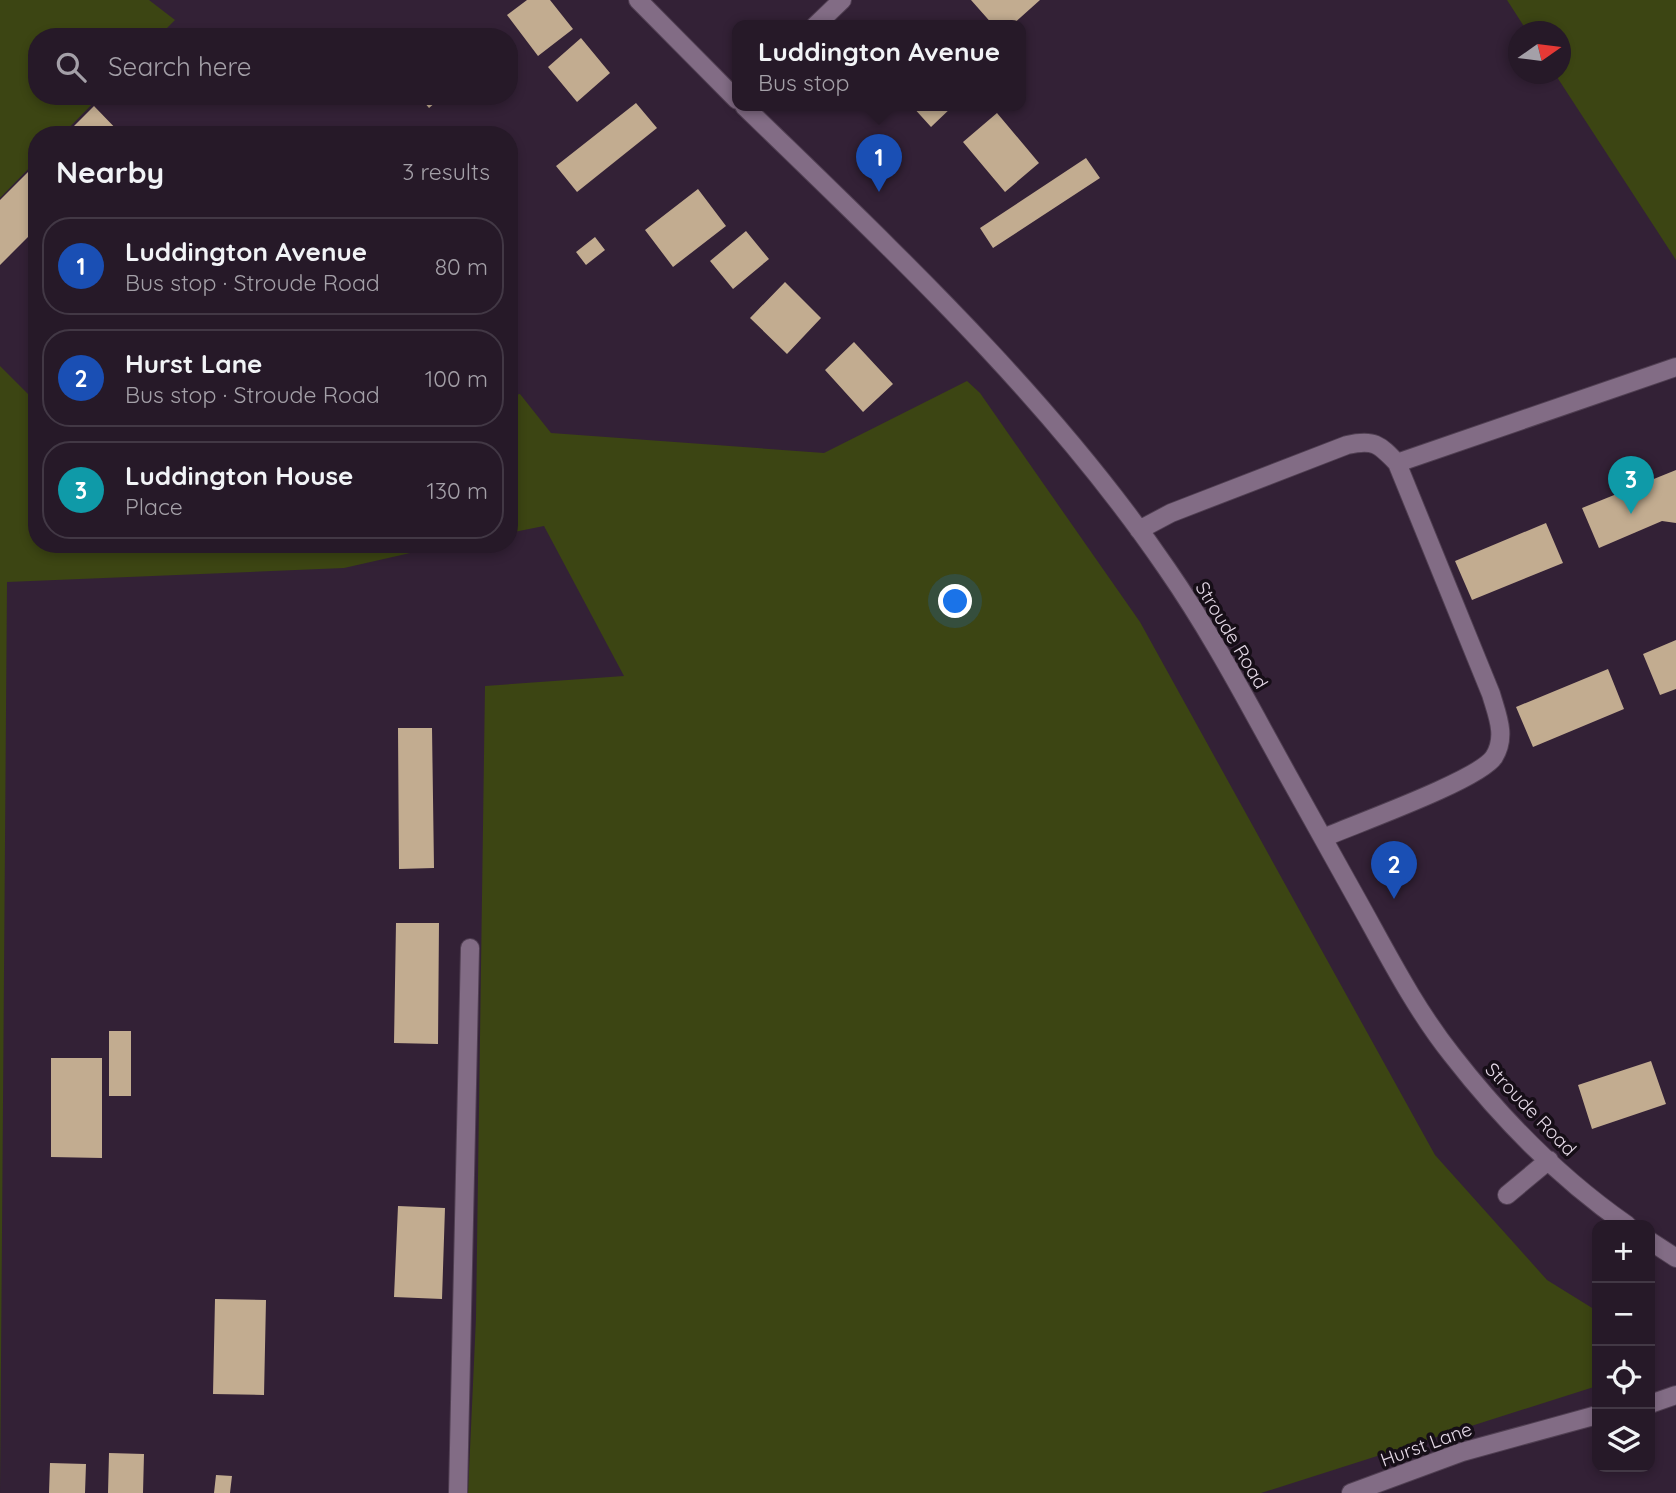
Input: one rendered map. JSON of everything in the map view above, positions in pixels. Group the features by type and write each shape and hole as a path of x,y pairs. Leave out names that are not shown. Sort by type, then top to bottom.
{"street":[{"path":"638,0 732,95"},
{"path":"821,20 842,0"},
{"name":"Stroude Road","path":"749,111 1024,386 1112,492 1166,566 1214,642 1402,979 1450,1053 1493,1103 1549,1160 1599,1206 1620,1220"},
{"path":"1397,463 1676,367"},
{"path":"1139,530 1171,513 1347,445 1364,441 1382,447 1397,463 1490,694 1502,733 1493,758 1459,782 1323,838"},
{"path":"458,1493 470,948"},
{"path":"1507,1195 1549,1160"},
{"path":"1655,1244 1676,1258"},
{"path":"1655,1402 1676,1395"},
{"name":"Hurst Lane","path":"1351,1493 1462,1451 1592,1416"}],"green space":[{"path":"0,0 149,0 175,20 167,28 28,28 28,105 91,105 71,126 28,126 28,169 0,198"},
{"path":"1507,0 1676,0 1676,260 1562,84 1571,84 1571,21 1521,21"},
{"path":"0,366 28,394 28,553 410,553 344,568 7,582 0,1493"},
{"path":"967,381 980,393 1140,622 1435,1155 1547,1280 1592,1308 1592,1388 1261,1493 468,1493 476,1318 485,686 624,676 544,526 518,531 518,394 551,433 824,453"}],"building":[{"path":"527,0 550,0 573,29 538,56 507,15"},
{"path":"971,0 1040,0 1018,20 989,20"},
{"path":"581,38 610,73 577,102 548,67"},
{"path":"636,103 657,128 577,192 556,166"},
{"path":"94,106 113,126 74,126"},
{"path":"917,111 948,111 931,127"},
{"path":"997,113 1039,163 1005,192 963,142"},
{"path":"1086,158 1100,178 993,248 980,228"},
{"path":"28,172 28,237 0,265 0,200"},
{"path":"698,189 726,226 673,267 645,230"},
{"path":"746,231 769,259 733,289 710,261"},
{"path":"595,237 605,250 586,265 576,252"},
{"path":"785,282 821,318 787,354 750,318"},
{"path":"854,342 893,384 863,412 825,370"},
{"path":"1676,470 1676,523 1662,521 1599,548 1582,508"},
{"path":"1546,523 1563,563 1472,600 1455,561"},
{"path":"1676,640 1676,689 1660,695 1643,654"},
{"path":"1608,669 1624,709 1533,747 1516,707"},
{"path":"398,728 432,728 434,868 399,869"},
{"path":"396,923 439,923 438,1044 394,1043"},
{"path":"109,1031 131,1031 131,1096 109,1096"},
{"path":"51,1058 102,1058 102,1158 51,1157"},
{"path":"1651,1061 1666,1104 1592,1129 1578,1085"},
{"path":"398,1206 445,1208 442,1299 394,1297"},
{"path":"215,1299 266,1300 264,1395 213,1394"},
{"path":"109,1453 144,1454 143,1493 108,1493"},
{"path":"50,1463 86,1464 85,1493 49,1493"},
{"path":"216,1475 232,1476 230,1493 214,1493"}],"place":[{"name":"Luddington Avenue","path":"879,192"},
{"name":"Luddington House","path":"1631,514"},
{"name":"Hurst Lane","path":"1394,899"}]}
